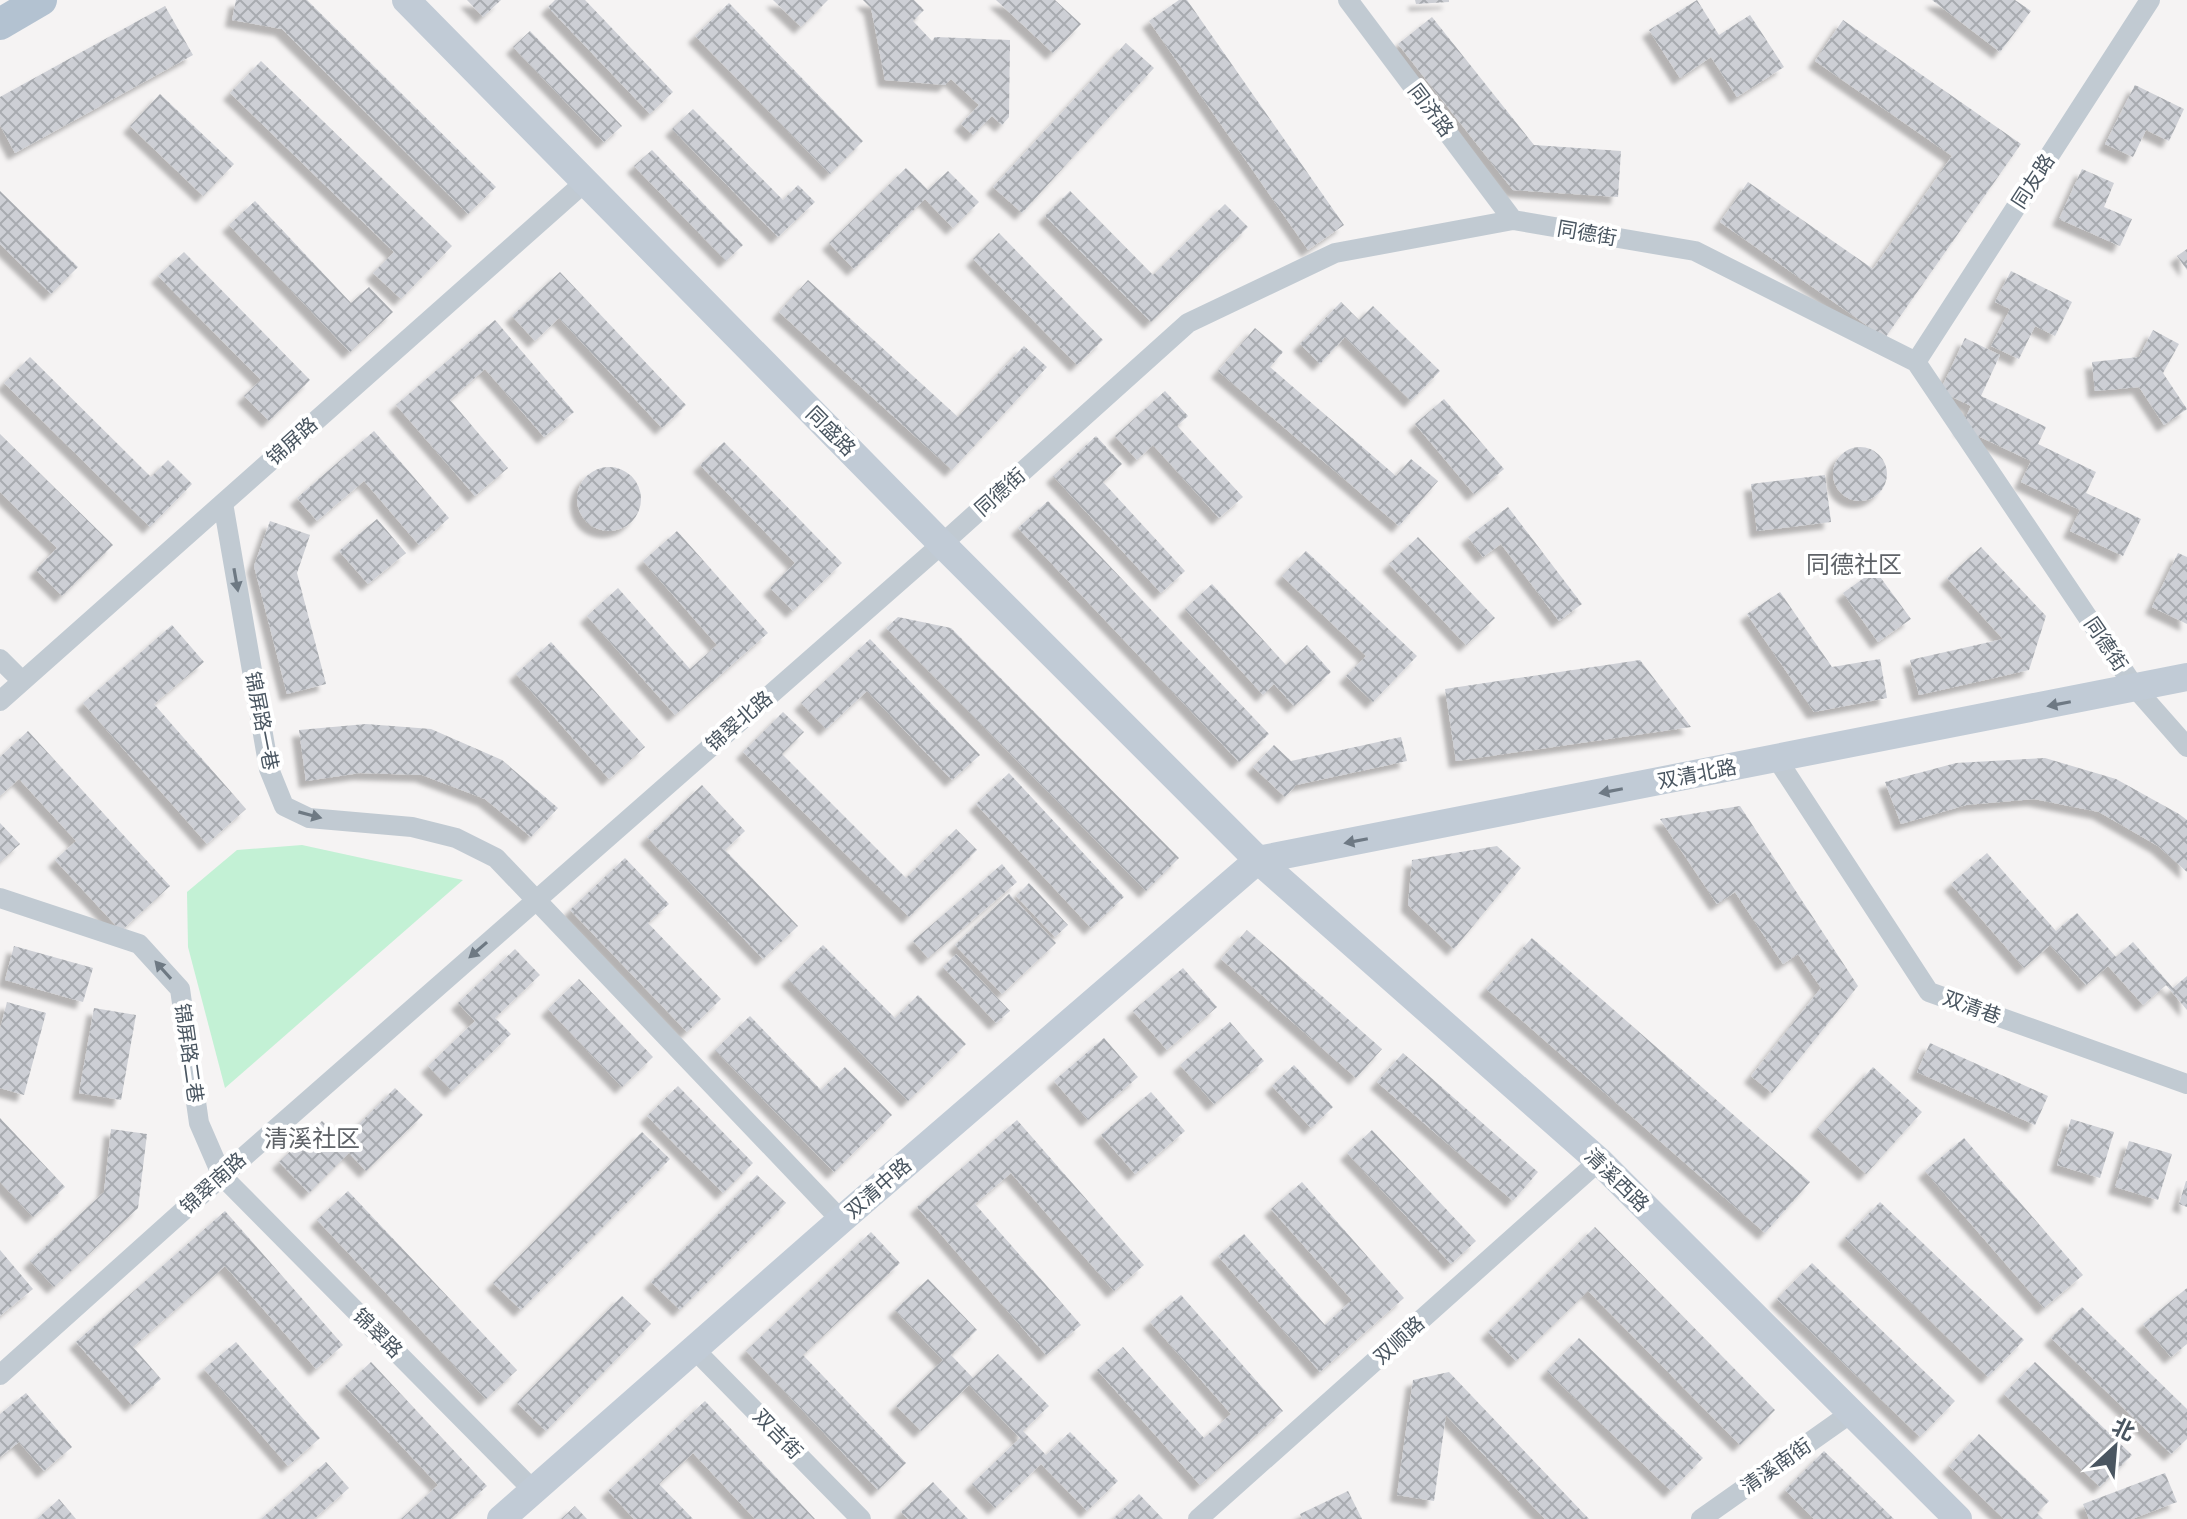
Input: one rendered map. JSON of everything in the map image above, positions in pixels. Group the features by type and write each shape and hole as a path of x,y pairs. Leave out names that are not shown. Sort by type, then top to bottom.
{"main road":[{"path":"0,24 41,0"}],"street":[{"name":"同盛路","path":"406,0 1258,860"},
{"name":"同济路","path":"1348,0 1513,220"},
{"name":"同友路","path":"1916,362 2150,0"},
{"name":"锦屏路","path":"0,701 585,182"},
{"name":"同德街","path":"942,544 1188,323 1335,253 1513,220 1695,251 1916,362 2136,689 2187,747"},
{"name":"锦屏路一巷","path":"223,503 269,769 284,806 309,818 412,827 456,838 496,858 536,899"},
{"name":"锦翠北路","path":"536,899 942,544"},
{"path":"0,659 22,681"},
{"name":"双清北路","path":"1258,860 2187,677"},
{"name":"双清巷","path":"1777,759 1929,992 2187,1084"},
{"name":"清溪西路","path":"1258,860 1599,1161 1958,1519"},
{"name":"双清中路","path":"501,1519 1258,860"},
{"name":"锦屏路二巷","path":"0,898 139,944 180,989 199,1123 222,1176"},
{"path":"536,899 841,1220"},
{"name":"锦翠南路","path":"0,1375 536,899"},
{"name":"双顺路","path":"1198,1519 1599,1161"},
{"name":"锦翠路","path":"222,1176 534,1491"},
{"name":"双吉街","path":"694,1349 861,1519"},
{"name":"清溪南街","path":"1701,1519 1851,1413"}],"green space":[{"path":"302,845 463,880 225,1088 188,947 187,892 237,850"}],"building":[{"path":"236,0 307,0 496,187 468,214 282,29 232,20"},
{"path":"467,0 501,0 483,17"},
{"path":"555,0 585,0 673,92 650,114 548,7"},
{"path":"773,0 828,0 801,27"},
{"path":"863,0 914,0 924,10 913,21 932,41 935,37 1010,40 1009,117 1002,125 992,116 973,135 961,124 979,105 951,79 945,85 885,80 871,8"},
{"path":"996,0 1055,0 1081,24 1053,53"},
{"path":"1179,0 1187,0 1344,225 1308,250 1149,21"},
{"path":"1415,0 1449,0 1449,2 1416,4"},
{"path":"1697,0 1719,35 1750,15 1784,67 1737,97 1711,57 1680,78 1649,30"},
{"path":"1932,0 2015,0 2031,11 2000,52"},
{"path":"729,3 863,141 830,174 695,36"},
{"path":"165,6 193,55 15,153 0,125 0,97"},
{"path":"1432,17 1534,145 1621,151 1618,197 1513,190 1398,44"},
{"path":"1843,20 2021,144 1885,338 1720,222 1748,182 1873,269 1952,156 1815,61"},
{"path":"530,31 622,126 604,142 513,47"},
{"path":"1126,43 1154,68 1022,213 993,187"},
{"path":"261,61 452,246 401,299 373,273 394,252 230,93"},
{"path":"2135,85 2184,109 2169,141 2146,130 2133,157 2105,144"},
{"path":"160,94 234,164 203,196 130,126"},
{"path":"693,109 783,200 798,185 815,202 778,237 672,129"},
{"path":"652,150 743,245 726,261 634,166"},
{"path":"906,168 928,190 948,171 979,202 953,228 925,199 854,269 829,243"},
{"path":"2082,169 2114,183 2104,207 2132,219 2120,246 2059,219"},
{"path":"0,191 78,267 51,294 0,244"},
{"path":"1070,191 1153,275 1225,204 1248,227 1151,322 1045,216"},
{"path":"255,201 351,303 369,287 393,312 350,352 229,225"},
{"path":"999,233 1103,340 1077,365 973,259"},
{"path":"2187,249 2187,270 2177,256"},
{"path":"184,252 310,380 269,421 244,396 261,380 158,276"},
{"path":"2011,271 2072,302 2055,336 2035,326 2019,359 1991,346 2010,309 1995,302"},
{"path":"560,272 686,405 662,428 559,318 535,341 512,316"},
{"path":"808,280 958,417 1024,346 1047,367 952,470 779,312"},
{"path":"1341,302 1359,320 1373,306 1440,371 1411,401 1345,337 1320,364 1300,344"},
{"path":"495,320 574,412 544,437 485,369 450,400 508,468 475,496 396,405"},
{"path":"1255,328 1283,352 1270,367 1396,476 1411,459 1438,481 1399,526 1218,371"},
{"path":"2153,330 2179,344 2163,373 2187,409 2164,425 2139,387 2095,391 2092,362 2139,357"},
{"path":"1965,338 2000,355 1981,396 2046,427 2038,444 2096,472 2086,493 2141,519 2123,556 2070,531 2080,510 2021,482 2031,461 1961,428 1971,406 1940,391"},
{"path":"30,357 151,477 168,460 192,484 150,527 4,383"},
{"path":"1165,391 1188,416 1177,426 1243,497 1219,518 1153,445 1137,460 1115,436"},
{"path":"1444,399 1504,469 1474,494 1415,424"},
{"path":"374,431 449,518 419,545 364,481 317,521 297,498"},
{"path":"0,434 113,545 62,596 36,570 57,548 0,492"},
{"path":"1096,436 1122,464 1103,482 1185,571 1161,593 1053,476"},
{"path":"724,442 842,563 793,611 770,588 795,563 700,465"},
{"name":"同德社区","path":"1860,447 1879,455 1887,474 1879,493 1860,501 1841,493 1833,474 1841,455"},
{"path":"603,467 615,467 632,476 639,487 639,511 632,522 615,531 603,531 591,526 582,517 577,505 577,493 582,481 591,472"},
{"path":"1825,475 1831,522 1757,531 1751,484"},
{"path":"1048,501 1269,734 1239,762 1018,528"},
{"path":"1508,507 1582,604 1559,621 1501,544 1483,557 1468,537"},
{"path":"377,519 406,553 368,584 339,551"},
{"path":"270,521 310,535 297,573 326,684 287,694 254,566"},
{"path":"677,531 768,633 675,715 587,616 618,588 690,669 717,645 643,561"},
{"path":"1418,537 1495,618 1466,645 1389,564"},
{"path":"1981,547 2046,616 2029,670 1919,695 1910,660 2003,639 1947,578"},
{"path":"1306,551 1417,656 1373,702 1346,676 1366,656 1282,576"},
{"path":"2178,553 2187,557 2187,624 2152,607"},
{"path":"1875,570 1911,619 1878,642 1843,593"},
{"path":"1212,584 1286,665 1307,645 1331,672 1294,706 1274,684 1263,695 1185,609"},
{"path":"1780,592 1832,667 1880,659 1887,698 1814,712 1747,614"},
{"path":"898,617 951,628 1179,858 1146,891 886,628"},
{"path":"172,625 204,662 154,704 246,809 207,844 83,703"},
{"path":"870,639 980,755 952,780 867,691 826,729 801,703"},
{"path":"551,642 645,747 609,779 516,674"},
{"path":"1640,660 1691,727 1456,761 1445,689"},
{"path":"783,712 804,732 782,754 906,878 956,829 977,850 909,917 743,752"},
{"path":"366,724 431,729 502,760 558,808 531,837 485,799 422,775 360,773 306,781 299,730"},
{"path":"28,731 170,886 121,931 55,860 76,841 19,779 0,796 0,757"},
{"path":"1401,737 1407,761 1296,785 1285,797 1253,767 1274,745 1291,761"},
{"path":"2045,758 2116,779 2187,820 2187,872 2158,846 2099,812 2034,799 1966,805 1901,824 1885,782 1956,763"},
{"path":"1009,773 1124,897 1091,928 976,804"},
{"path":"702,785 745,831 725,850 798,926 763,959 647,837"},
{"path":"1740,806 1858,986 1772,1093 1751,1076 1821,988 1798,954 1783,964 1735,892 1717,904 1660,819"},
{"path":"0,823 20,844 0,862"},
{"path":"1497,846 1521,868 1454,949 1408,905 1412,860"},
{"path":"1987,853 2056,931 2077,913 2116,957 2133,942 2173,988 2187,976 2187,1010 2166,985 2143,1005 2108,966 2086,985 2050,945 2024,968 1951,884"},
{"path":"625,858 669,904 648,923 721,999 687,1032 570,910"},
{"path":"1002,864 1017,882 928,958 913,941"},
{"path":"1029,883 1068,925 1055,937 1016,896"},
{"path":"1009,894 1056,943 1002,994 955,945"},
{"path":"1247,930 1382,1049 1356,1078 1221,959"},
{"path":"1532,938 1810,1182 1765,1233 1486,989"},
{"path":"823,945 895,1018 918,995 966,1044 908,1101 788,979"},
{"path":"14,946 93,968 83,1002 5,980"},
{"path":"515,949 540,975 495,1018 511,1034 452,1091 428,1066 475,1021 458,1003"},
{"path":"956,954 1010,1011 996,1023 943,967"},
{"path":"1183,968 1217,1007 1167,1050 1133,1011"},
{"path":"579,979 653,1057 622,1087 548,1009"},
{"path":"7,1002 46,1013 24,1095 0,1088 0,1029"},
{"path":"94,1008 136,1015 121,1100 79,1093"},
{"path":"750,1016 821,1090 845,1067 892,1115 834,1172 715,1050"},
{"path":"1230,1022 1264,1061 1214,1104 1180,1065"},
{"path":"1104,1038 1138,1077 1088,1120 1054,1081"},
{"path":"1930,1043 2048,1096 2035,1125 1917,1072"},
{"path":"1403,1053 1538,1172 1513,1201 1377,1082"},
{"path":"1294,1065 1333,1107 1311,1128 1272,1086"},
{"path":"1873,1067 1922,1112 1866,1174 1817,1129"},
{"path":"678,1086 753,1163 723,1193 647,1116"},
{"path":"395,1088 423,1115 366,1171 349,1153 309,1193 279,1162 322,1121 342,1141"},
{"path":"1151,1092 1185,1131 1135,1174 1101,1135"},
{"path":"0,1118 65,1187 33,1217 0,1182"},
{"path":"2071,1119 2114,1132 2100,1178 2057,1165"},
{"path":"1017,1120 1144,1265 1114,1291 1011,1173 975,1204 1081,1325 1046,1355 917,1207"},
{"path":"111,1129 147,1134 138,1208 54,1287 30,1261 104,1192"},
{"path":"1372,1130 1476,1241 1451,1264 1347,1153"},
{"path":"642,1132 670,1159 521,1310 493,1283"},
{"path":"1964,1138 2083,1275 2044,1308 1925,1171"},
{"path":"2129,1141 2172,1154 2158,1200 2115,1187"},
{"path":"757,1175 786,1203 680,1310 651,1282"},
{"path":"2187,1181 2187,1207 2179,1204"},
{"path":"1302,1182 1404,1298 1320,1372 1218,1256 1244,1234 1325,1325 1352,1300 1271,1209"},
{"path":"348,1191 517,1370 486,1399 317,1220"},
{"path":"1880,1202 2024,1340 1988,1377 1845,1238"},
{"path":"225,1211 343,1345 316,1369 225,1266 133,1347 161,1379 132,1405 76,1342"},
{"path":"1595,1227 1775,1410 1740,1445 1588,1291 1516,1361 1488,1332"},
{"path":"871,1232 900,1263 803,1355 906,1463 878,1490 746,1351"},
{"path":"0,1250 33,1289 0,1316"},
{"path":"1812,1263 1955,1401 1920,1437 1777,1299"},
{"path":"928,1279 977,1330 951,1355 973,1378 998,1354 1049,1406 1023,1431 1046,1455 1070,1432 1118,1481 1087,1511 1041,1464 995,1508 972,1484 1020,1438 969,1385 921,1431 896,1406 943,1360 895,1310"},
{"path":"2187,1288 2187,1344 2171,1357 2143,1324"},
{"path":"1181,1295 1283,1411 1200,1485 1097,1370 1123,1347 1204,1438 1231,1414 1150,1322"},
{"path":"622,1296 651,1324 546,1431 517,1403"},
{"path":"2082,1307 2187,1409 2187,1439 2171,1454 2051,1338"},
{"path":"1579,1338 1703,1458 1671,1491 1547,1371"},
{"path":"236,1342 320,1438 288,1466 204,1369"},
{"path":"371,1362 487,1486 451,1519 401,1519 438,1485 345,1386"},
{"path":"2035,1362 2132,1455 2100,1487 2004,1394"},
{"path":"1449,1372 1589,1519 1545,1519 1446,1415 1434,1501 1397,1495 1413,1380"},
{"path":"26,1393 72,1447 44,1471 19,1442 0,1457 0,1414"},
{"path":"705,1401 815,1519 755,1519 693,1453 659,1484 693,1519 634,1519 608,1491"},
{"path":"1979,1434 2049,1501 2037,1513 2043,1519 2004,1519 1949,1466"},
{"path":"1824,1451 1894,1519 1814,1519 1785,1490"},
{"path":"326,1462 349,1488 314,1519 261,1519"},
{"path":"2165,1473 2177,1502 2132,1519 2089,1519 2083,1504"},
{"path":"933,1482 968,1519 908,1519 901,1512"},
{"path":"1348,1491 1362,1519 1302,1519 1300,1514"},
{"path":"1139,1494 1163,1519 1113,1519"},
{"path":"59,1499 76,1519 37,1519"},
{"path":"575,1506 587,1519 561,1519"}],"district":[{"name":"同德社区","path":"1854,564"},
{"name":"清溪社区","path":"312,1138"}]}
